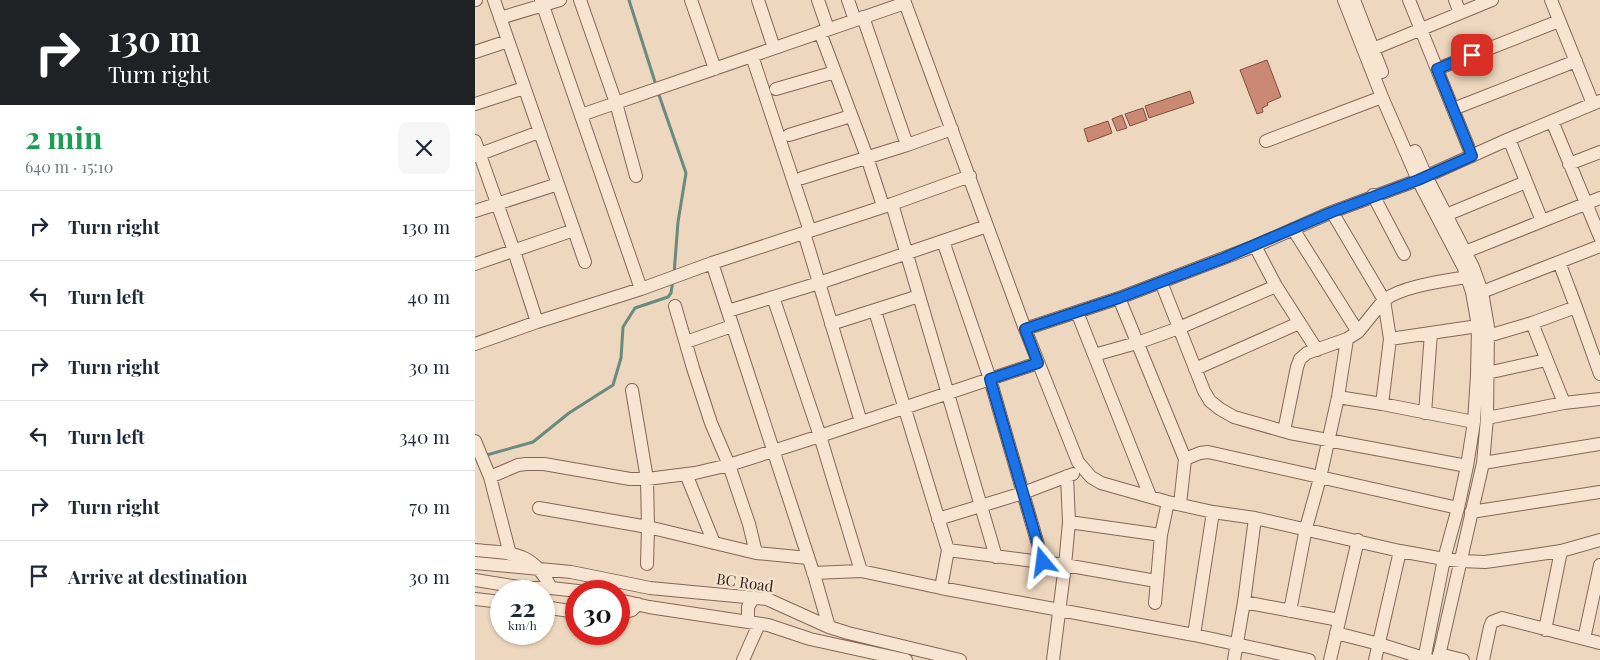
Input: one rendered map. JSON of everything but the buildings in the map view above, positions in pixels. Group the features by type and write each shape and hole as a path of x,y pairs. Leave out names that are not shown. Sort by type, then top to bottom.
{"street":[{"path":"494,0 585,262"},
{"path":"500,18 542,3 560,0"},
{"path":"580,0 616,103 636,176"},
{"path":"691,0 715,69"},
{"path":"758,0 775,48"},
{"path":"819,0 824,31 835,72 906,254 996,557"},
{"path":"848,0 859,19 907,145"},
{"path":"1344,0 1383,97 1467,277 1472,292 1478,326 1474,422 1458,508 1444,559 1431,658"},
{"path":"1354,0 1422,178 1446,215 1473,267 1482,292 1488,327 1487,418 1483,463 1461,561 1431,658"},
{"path":"1409,0 1472,156"},
{"path":"1455,0 1460,13"},
{"path":"1373,49 1492,0"},
{"path":"1025,329 1119,298 1255,246 1373,195 1422,178 1509,138 1597,102 1576,60 1551,0"},
{"path":"581,115 859,19 904,1 1038,363 1078,462 1091,477 1101,483 1173,503 1306,528 1400,551 1444,559 1485,562 1561,550 1600,540"},
{"path":"542,3 641,289"},
{"path":"1437,69 1559,21"},
{"path":"475,52 508,41"},
{"path":"752,56 807,232 819,282 861,422"},
{"path":"1453,109 1576,60"},
{"path":"777,89 835,72"},
{"path":"475,104 524,88"},
{"path":"1266,141 1383,97"},
{"path":"789,135 851,116"},
{"path":"1552,121 1600,237"},
{"path":"802,178 952,129"},
{"path":"477,155 539,132"},
{"path":"1509,138 1542,221"},
{"path":"475,140 477,155 514,251 537,322"},
{"path":"1569,164 1600,152"},
{"path":"479,342 641,289 712,263 970,176"},
{"path":"1446,215 1526,182"},
{"path":"475,211 558,184"},
{"path":"1373,195 1405,254"},
{"path":"1465,252 1600,198"},
{"path":"1332,212 1384,300 1390,339 1382,404"},
{"path":"727,312 987,226"},
{"path":"1293,229 1353,336"},
{"path":"475,264 573,230"},
{"path":"943,241 990,379 1043,562"},
{"path":"1255,246 1276,286 1317,350"},
{"path":"1482,292 1600,246"},
{"path":"1559,262 1577,307 1595,339 1600,374"},
{"path":"712,263 829,626"},
{"path":"1290,611 1306,528 1320,478 1353,336 1384,300 1398,292 1467,277"},
{"path":"1161,282 1195,369 1210,401 1219,409 1234,417 1284,431 1467,466"},
{"path":"1094,355 1137,343 1179,328 1276,286"},
{"path":"831,324 875,312 919,296"},
{"path":"773,297 820,436 861,572"},
{"path":"1119,298 1185,459 1173,503 1161,535 1155,603"},
{"path":"675,306 711,423 729,465 753,535 756,553"},
{"path":"1488,336 1533,323 1577,307"},
{"path":"875,312 947,550 941,588"},
{"path":"1077,312 1150,496"},
{"path":"1195,369 1299,323"},
{"path":"1533,323 1564,403"},
{"path":"686,342 732,326"},
{"path":"1390,339 1478,326"},
{"path":"1425,413 1431,333"},
{"path":"1284,431 1300,359 1307,353 1353,336"},
{"path":"1487,373 1546,360"},
{"path":"490,477 518,465 544,464 630,479 647,479 686,474 729,465 904,409 1038,363"},
{"path":"632,390 647,479 649,528 647,564"},
{"path":"1338,397 1474,422"},
{"path":"1487,418 1564,403 1600,399"},
{"path":"475,441 490,477 510,554"},
{"path":"1483,463 1600,444"},
{"path":"1185,459 1208,452 1458,508"},
{"path":"938,518 1023,493 1083,470"},
{"path":"686,474 714,543"},
{"path":"1053,660 1069,522 1067,476"},
{"path":"1471,512 1600,492"},
{"path":"539,508 649,528 756,553 808,558"},
{"path":"1194,634 1213,512"},
{"path":"1234,660 1255,518"},
{"path":"1069,522 1161,535"},
{"path":"1329,660 1358,540"},
{"path":"475,550 524,557 540,570 546,580"},
{"path":"947,550 1065,565 1156,580"},
{"path":"1545,630 1561,550"},
{"path":"1375,660 1400,551"},
{"name":"BC Road","path":"475,563 580,573 650,588 754,597 772,601 848,633 960,660"},
{"path":"1584,639 1600,570"},
{"path":"813,573 861,572 1194,634 1309,660"},
{"path":"475,580 490,582"},
{"path":"754,597 748,607 758,623"},
{"path":"475,600 490,601"},
{"path":"743,660 758,623 773,613 772,601"},
{"path":"630,602 758,623 810,639 887,658 906,660"},
{"path":"1244,602 1290,611 1379,644 1431,658 1463,660"},
{"path":"630,611 638,604"},
{"path":"1483,660 1490,626 1492,622 1502,618 1600,643"}],"waterway":[{"path":"629,0 655,82"},
{"path":"659,95 686,173 678,222 674,274"},
{"path":"483,456 533,442 569,413 613,385 621,358 623,327 635,308 668,297 671,293 673,280"}],"route":[{"path":"1043,562 990,379 1038,363 1025,329 1119,298 1224,258 1373,195 1418,180 1472,156 1437,69 1472,55"}]}
